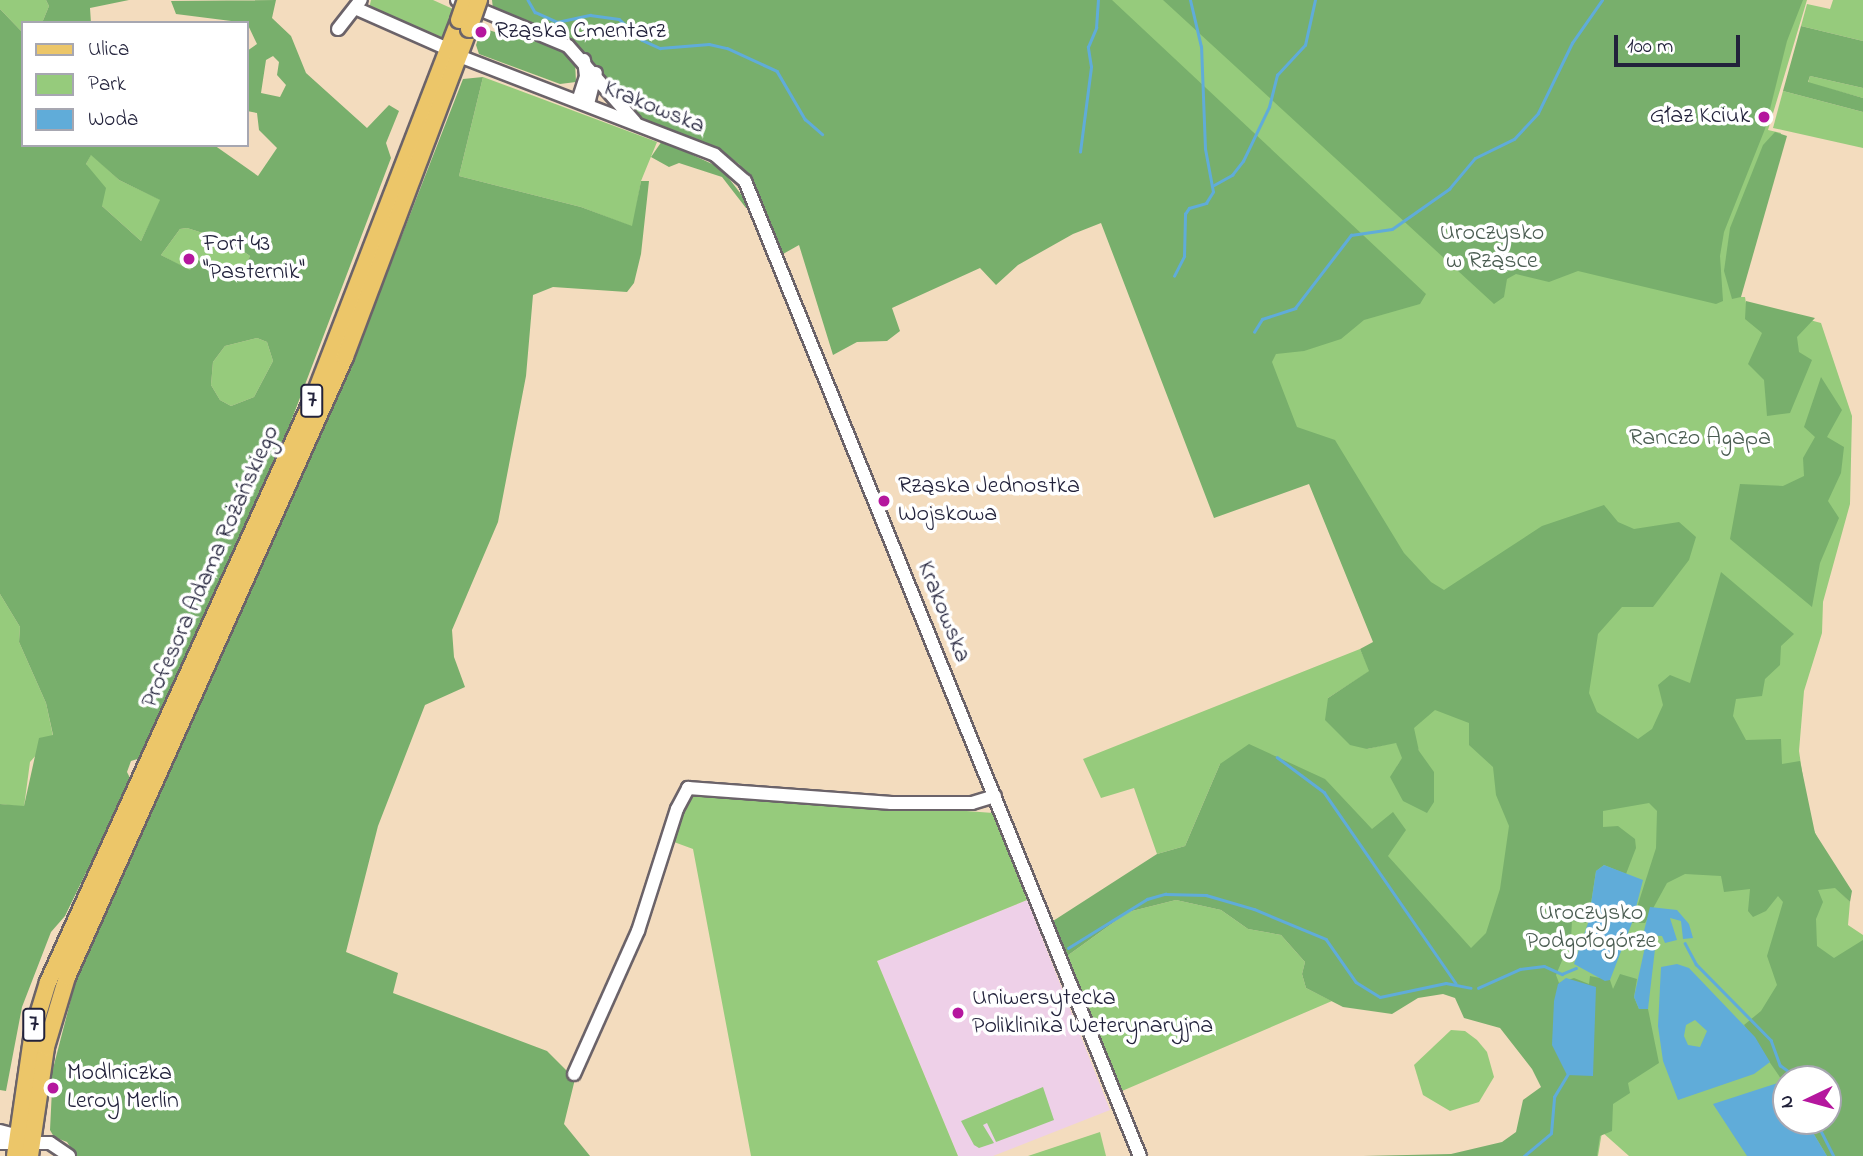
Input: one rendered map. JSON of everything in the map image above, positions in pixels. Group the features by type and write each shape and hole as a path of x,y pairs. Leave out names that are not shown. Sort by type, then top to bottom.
{"main road":[{"name":"Profesora Adama Rożańskiego","path":"464,25 466,0"},
{"name":"Profesora Adama Rożańskiego","path":"18,1146 33,1031 48,982 327,365 464,25 480,0"}],"street":[{"path":"457,0 557,39 584,60 635,123"},
{"path":"338,29 358,4"},
{"name":"Krakowska","path":"358,4 454,52 726,160 751,192 1140,1156"},
{"path":"583,102 586,76 584,60"},
{"path":"583,102 596,73"},
{"path":"575,1074 638,931 677,809 688,788 882,802 972,803 995,796"},
{"path":"0,1131 18,1146 56,1145 69,1156"}],"shaded area":[{"path":"1027,900 1110,1110 993,1156 958,1156 877,961"}],"green space":[{"path":"0,0 46,0 49,6 43,21 21,21 21,31 0,9"},
{"path":"46,0 129,0 90,8 91,21 43,21 49,6"},
{"path":"276,0 272,18 291,36 306,73 367,128 389,105 399,111 386,143 391,158 276,461 144,757 131,761 127,772 131,780 65,916 51,932 22,1007 6,1091 0,1090 0,804 24,806 39,738 53,735 46,703 19,642 20,627 0,594 0,9 21,31 21,147 217,147 258,176 277,148 259,130 257,113 248,111 248,50 257,44 248,21 176,14 171,1","holes":["273,56 279,62 277,75 286,85 280,97 261,93 266,60","91,155 119,180 160,200 141,241 102,206 106,188 86,164","187,228 228,241 250,256 243,270 198,260 190,270 161,255 180,229","257,338 267,342 273,361 254,397 231,406 220,400 211,385 213,362 225,346"]},
{"path":"371,0 433,0 453,9 444,42 369,9"},
{"path":"492,0 1112,0 1426,294 1420,304 1364,320 1341,339 1304,351 1276,354 1272,362 1297,427 1335,440 1404,553 1431,582 1444,590 1542,526 1604,505 1618,522 1634,529 1679,522 1696,537 1689,560 1653,607 1622,607 1598,634 1589,693 1597,712 1638,739 1652,729 1663,705 1658,685 1670,675 1690,683 1721,572 1794,634 1781,646 1780,665 1765,679 1762,696 1736,699 1733,716 1746,740 1781,739 1782,764 1800,761 1815,833 1852,891 1850,902 1835,888 1818,890 1823,902 1816,919 1817,946 1834,958 1863,940 1863,1156 1827,1156 1814,1135 1842,1135 1842,1065 1772,1066 1744,1025 1761,1011 1777,985 1767,956 1783,902 1778,896 1766,911 1753,917 1748,911 1750,889 1724,892 1721,876 1685,874 1667,883 1645,923 1632,923 1656,848 1657,811 1649,803 1603,811 1603,827 1618,826 1635,839 1636,848 1626,874 1604,865 1596,871 1588,923 1572,921 1571,939 1556,975 1559,983 1574,978 1589,984 1590,976 1610,980 1613,989 1620,974 1637,979 1634,997 1639,1009 1648,1009 1659,1063 1628,1083 1630,1093 1613,1104 1612,1131 1600,1136 1597,1156 1363,1156 1451,1154 1502,1142 1516,1132 1523,1100 1541,1087 1532,1069 1500,1028 1464,1018 1455,998 1443,994 1418,998 1392,1014 1343,1007 1306,988 1302,974 1305,962 1281,935 1248,929 1221,910 1176,900 1128,912 1067,956 1053,921 1157,854 1185,846 1220,764 1249,744 1325,779 1372,829 1393,812 1406,830 1388,856 1471,948 1486,933 1500,889 1509,826 1496,795 1493,767 1469,745 1469,723 1435,710 1414,728 1419,751 1434,772 1434,802 1427,813 1403,801 1390,777 1402,758 1396,743 1367,749 1350,745 1325,720 1328,698 1369,671 1360,649 1373,642 1309,484 1214,518 1101,223 1073,234 1018,265 996,285 980,268 892,308 900,331 887,341 857,342 833,355 799,245 783,254 757,191 739,164 718,149 640,119 570,39 493,9"},
{"name":"Uroczysko w Rząsce","path":"505,0 1807,0 1768,130 1781,133 1740,297 1745,297 1746,303 1821,323 1852,416 1850,504 1823,602 1822,633 1804,691 1799,751 1809,819 1842,894 1850,902 1848,925 1863,935 1863,1156 1629,1156 1602,1132 1598,1156 1589,1156 1470,953 1220,764 1185,846 1157,854 1134,788 1101,798 1083,759 1360,649 1370,671 1328,698 1367,749 1396,742 1403,758 1397,766 1419,751 1333,521 1137,24 721,149 683,136 684,132 612,88 584,48"},
{"path":"1163,0 1803,0 1787,41 1765,129 1724,232 1720,256 1723,301 1716,304 1578,271 1549,282 1516,274 1507,279 1504,297 1494,304"},
{"path":"1833,0 1863,0 1863,41 1801,26 1807,4 1830,9"},
{"path":"1801,26 1863,41 1863,88 1810,76 1808,82 1863,98 1863,112 1783,91"},
{"path":"499,27 556,48 575,62 576,82 560,84 479,54 476,45 482,28 495,32"},
{"path":"1810,76 1863,88 1863,98 1808,83"},
{"path":"483,77 657,142 641,181 633,227 581,207 459,176"},
{"path":"483,77 459,176 581,207 632,226 641,181 649,181 641,254 634,283 627,292 553,287 533,295 526,376 498,522 452,630 454,657 465,687 425,705 378,826 346,952 398,973 393,993 547,1051 575,1079 564,1124 590,1156 76,1156 67,1142 54,1137 50,1130 52,1089 48,1088 78,972 349,371 463,79"},
{"path":"1783,91 1863,112 1863,148 1773,128"},
{"path":"1775,132 1787,136 1741,297 1732,299 1724,271 1730,228 1763,145"},
{"path":"662,141 721,168 750,206 746,208 722,177 679,163 669,167 651,157"},
{"path":"91,154 119,180 161,200 141,241 102,206 86,164"},
{"path":"187,228 228,241 250,256 244,270 198,260 190,271 161,255 180,229"},
{"path":"1746,301 1815,318 1797,337 1799,352 1812,360 1790,413 1767,416 1764,380 1748,364 1762,333 1745,319"},
{"path":"257,338 267,342 273,361 254,397 231,406 220,400 211,385 213,362 225,346"},
{"path":"1821,377 1842,410 1827,437 1844,447 1841,473 1828,501 1839,518 1820,563 1812,607 1730,539 1740,484 1783,486 1804,476 1803,458 1815,437 1804,427"},
{"path":"0,594 20,627 19,642 46,703 53,736 30,762 24,807 0,804"},
{"path":"701,791 993,813 1027,900 877,961 958,1156 751,1156 693,849 674,842 687,795"},
{"path":"1176,900 1221,910 1248,929 1281,935 1305,962 1302,974 1306,988 1332,1001 1122,1091 1067,956 1128,912"},
{"path":"1451,1030 1465,1031 1477,1040 1487,1052 1494,1077 1479,1102 1450,1111 1423,1095 1414,1065"},
{"path":"1043,1087 1054,1120 996,1142 987,1123 983,1125 994,1143 979,1148 974,1145 961,1121"},
{"path":"1100,1132 1106,1156 1028,1156"}],"water":[{"path":"1604,865 1643,880 1632,923 1610,980 1605,981 1574,964 1588,923 1596,871"},
{"path":"1650,907 1677,910 1689,924 1693,938 1683,939 1681,921 1670,918 1677,940 1665,943 1662,936 1643,935"},
{"path":"1645,947 1655,949 1648,1009 1639,1009 1634,997"},
{"path":"1677,964 1689,968 1755,1037 1770,1062 1754,1074 1678,1100 1663,1061 1658,1026 1661,967","holes":["1695,1020 1707,1031 1700,1047 1688,1045 1684,1036 1686,1025"]},
{"path":"1566,978 1596,987 1593,1076 1567,1075 1552,1045 1554,1001 1558,984"},
{"path":"1772,1085 1772,1135 1814,1135 1827,1156 1747,1156 1713,1104"}],"waterway":[{"path":"528,0 535,12 557,22 590,15 619,19 642,40 660,48 709,44 727,48 777,71 805,119 822,134"},
{"path":"1080,152 1091,67 1088,47 1096,28 1098,0"},
{"path":"1174,276 1184,256 1185,214 1189,208 1206,203 1213,192 1205,149 1201,47 1190,0"},
{"path":"1214,185 1232,175 1243,161 1269,107 1277,75 1305,45 1315,0"},
{"path":"1254,332 1262,319 1295,308 1351,235 1392,229 1449,189 1475,158 1514,139 1538,113 1572,43 1602,0"},
{"path":"1277,757 1324,792 1456,983"},
{"path":"1068,948 1147,899 1165,894 1206,895 1254,909 1326,939 1356,982 1380,997 1446,983 1471,988"},
{"path":"1685,943 1696,964 1771,1040 1780,1065"},
{"path":"1478,988 1520,969 1544,966 1562,974 1576,968"},
{"path":"1524,1156 1551,1133 1554,1097 1567,1075"},
{"path":"1823,1135 1834,1156"}],"place":[{"name":"Rząska Cmentarz","path":"481,32"},
{"name":"Głaz Kciuk","path":"1764,117"},
{"name":"Fort 43 \"Pasternik\"","path":"189,259"},
{"name":"Rząska Jednostka Wojskowa","path":"884,501"},
{"name":"Uniwersytecka Poliklinika Weterynaryjna","path":"958,1013"},
{"name":"Modlniczka Leroy Merlin","path":"53,1088"}],"park label":[{"name":"Ranczo Agapa","path":"1700,439"},
{"name":"Uroczysko Podgołogórze","path":"1591,928"}]}
